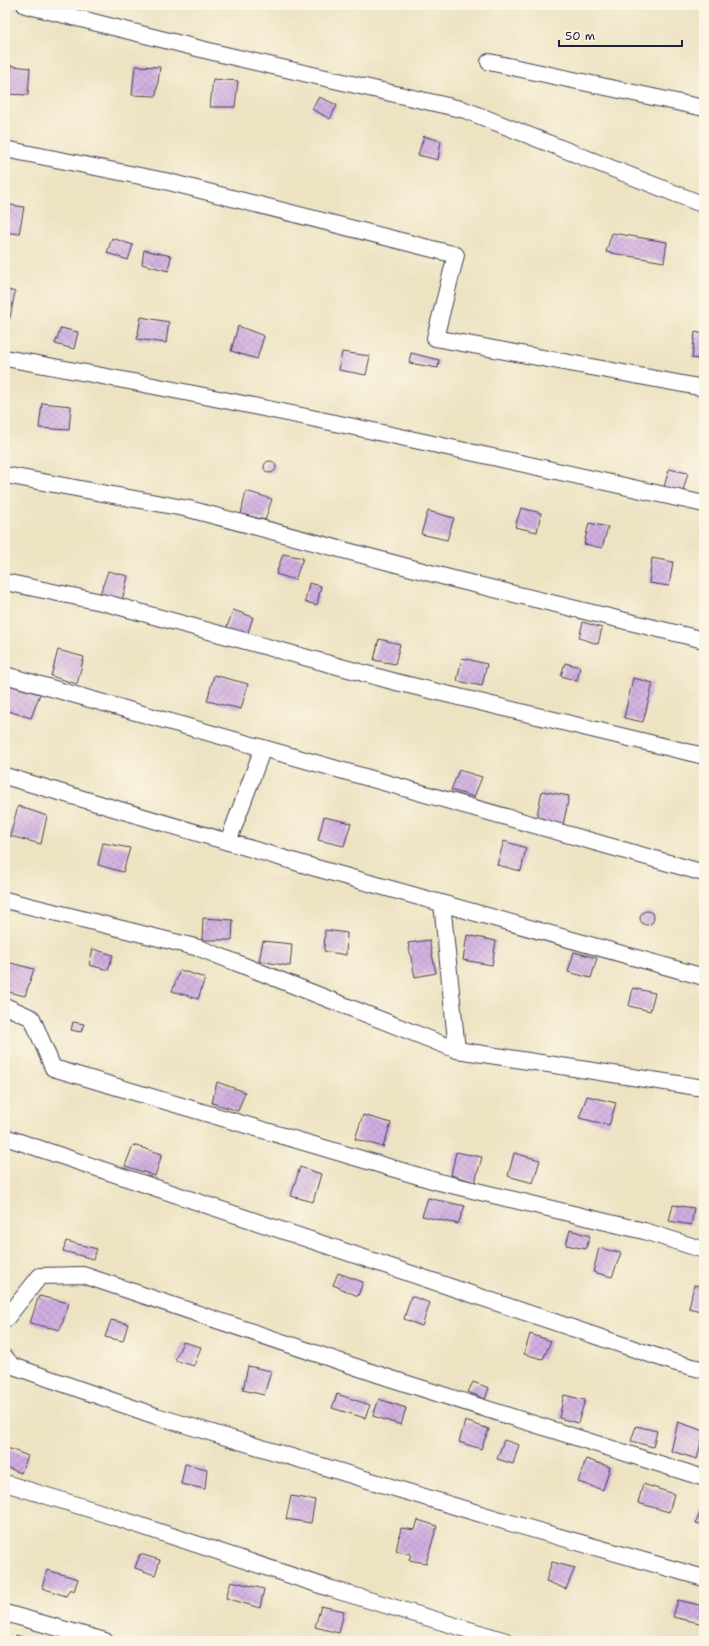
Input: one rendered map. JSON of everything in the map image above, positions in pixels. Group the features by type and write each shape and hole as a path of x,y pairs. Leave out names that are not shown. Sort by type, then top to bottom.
{"street":[{"path":"25,5 221,54 465,110 704,205"},
{"path":"489,62 704,108"},
{"path":"5,148 165,181 456,255 435,338 704,388"},
{"path":"5,358 149,384 266,408 704,504"},
{"path":"5,475 189,509 453,579 704,640"},
{"path":"5,582 106,603 396,682 704,756"},
{"path":"5,675 704,873"},
{"path":"228,842 263,748"},
{"path":"5,776 228,842 704,977"},
{"path":"5,900 200,948 457,1050 704,1088"},
{"path":"442,903 457,1050"},
{"path":"5,1006 32,1018 53,1068 439,1182 644,1231 704,1250"},
{"path":"5,1137 673,1362 704,1370"},
{"path":"5,1320 40,1276 83,1275 386,1377 704,1478"},
{"path":"5,1358 13,1366 163,1418 514,1524 704,1578"},
{"path":"5,1483 96,1511 332,1589 506,1641"},
{"path":"5,1613 105,1641"}],"building":[{"path":"664,5 679,5 678,9"},
{"path":"5,65 30,68 28,95 5,94"},
{"path":"135,66 160,67 156,96 132,95"},
{"path":"213,79 238,81 235,107 210,107"},
{"path":"319,97 337,105 330,119 312,109"},
{"path":"424,136 441,141 438,160 418,155"},
{"path":"5,204 24,207 19,234 5,232"},
{"path":"612,233 667,242 664,262 606,252"},
{"path":"112,238 133,245 128,260 107,253"},
{"path":"144,250 171,256 168,271 142,264"},
{"path":"5,289 15,292 10,318 5,316"},
{"path":"141,317 169,322 166,343 137,339"},
{"path":"238,326 264,336 257,359 231,351"},
{"path":"61,328 78,332 74,349 55,344"},
{"path":"695,332 704,334 704,360 692,358"},
{"path":"342,352 370,356 366,375 339,370"},
{"path":"411,353 439,360 438,368 409,363"},
{"path":"5,396 8,396 6,418 5,418"},
{"path":"42,403 71,406 69,430 39,428"},
{"path":"268,461 272,461 276,467 272,473 268,473 264,469 264,465"},
{"path":"669,469 688,473 683,491 664,487"},
{"path":"246,491 272,499 265,520 241,514"},
{"path":"521,508 541,513 537,532 515,527"},
{"path":"428,511 454,518 447,540 421,534"},
{"path":"589,523 608,527 602,548 584,544"},
{"path":"283,554 303,558 295,580 276,574"},
{"path":"652,558 673,562 669,586 649,583"},
{"path":"108,571 128,576 122,601 100,594"},
{"path":"309,583 321,586 317,605 305,602"},
{"path":"233,610 253,617 246,639 225,633"},
{"path":"583,622 602,628 598,644 579,638"},
{"path":"379,639 400,644 395,664 374,660"},
{"path":"58,650 84,657 77,684 51,676"},
{"path":"462,658 487,664 482,686 457,681"},
{"path":"565,663 580,667 577,681 561,676"},
{"path":"214,675 248,684 241,709 207,701"},
{"path":"633,678 653,683 643,722 624,718"},
{"path":"9,685 40,694 31,718 5,710 5,702"},
{"path":"459,770 482,777 474,797 451,790"},
{"path":"542,791 569,796 563,826 536,820"},
{"path":"18,806 47,816 41,844 10,836"},
{"path":"324,817 351,823 344,846 318,840"},
{"path":"504,841 526,848 521,871 497,865"},
{"path":"103,843 130,848 123,872 98,865"},
{"path":"647,911 652,913 654,918 652,923 647,925 642,923 640,918 642,913"},
{"path":"203,918 233,920 232,940 202,940"},
{"path":"325,930 347,933 346,955 324,951"},
{"path":"467,935 496,941 492,965 463,960"},
{"path":"429,940 436,973 415,977 408,943"},
{"path":"263,941 292,944 290,966 259,961"},
{"path":"93,949 113,955 108,970 89,965"},
{"path":"574,952 597,958 591,978 568,972"},
{"path":"7,962 34,969 25,996 5,991 5,970"},
{"path":"180,970 205,978 198,999 172,991"},
{"path":"633,988 655,993 650,1011 629,1006"},
{"path":"73,1022 84,1024 81,1032 71,1030"},
{"path":"217,1082 245,1092 238,1111 212,1103"},
{"path":"587,1096 616,1103 609,1125 579,1118"},
{"path":"363,1115 391,1123 383,1147 355,1139"},
{"path":"133,1145 162,1154 155,1176 125,1166"},
{"path":"456,1152 482,1157 475,1182 451,1175"},
{"path":"514,1153 540,1160 533,1183 508,1176"},
{"path":"300,1167 321,1174 313,1202 291,1196"},
{"path":"428,1198 465,1206 458,1224 422,1216"},
{"path":"673,1205 694,1208 691,1225 669,1221"},
{"path":"570,1230 590,1236 586,1249 566,1245"},
{"path":"66,1241 97,1249 93,1259 63,1251"},
{"path":"599,1248 621,1253 612,1277 593,1272"},
{"path":"338,1273 363,1282 358,1296 333,1285"},
{"path":"694,1285 704,1287 704,1312 689,1308"},
{"path":"39,1296 69,1303 60,1330 30,1323"},
{"path":"411,1296 430,1303 422,1326 404,1319"},
{"path":"111,1320 128,1324 123,1341 105,1337"},
{"path":"530,1334 551,1341 543,1359 524,1354"},
{"path":"183,1342 201,1347 194,1366 175,1360"},
{"path":"248,1366 271,1371 264,1395 243,1390"},
{"path":"473,1382 489,1388 485,1399 468,1392"},
{"path":"337,1394 370,1405 365,1418 332,1408"},
{"path":"564,1395 585,1400 578,1423 559,1418"},
{"path":"379,1399 406,1408 401,1425 373,1416"},
{"path":"465,1421 489,1429 481,1449 459,1442"},
{"path":"678,1422 704,1431 697,1459 671,1451"},
{"path":"636,1426 657,1431 653,1447 631,1441"},
{"path":"504,1440 519,1445 513,1464 497,1459"},
{"path":"5,1447 28,1456 21,1473 5,1467"},
{"path":"586,1459 610,1467 603,1490 578,1482"},
{"path":"185,1464 207,1469 205,1489 181,1484"},
{"path":"643,1484 674,1494 669,1512 638,1503"},
{"path":"291,1496 315,1500 311,1523 286,1519"},
{"path":"704,1502 704,1525 696,1523"},
{"path":"418,1520 437,1526 426,1563 409,1560 411,1554 396,1551 401,1528 415,1530"},
{"path":"140,1554 160,1560 155,1575 135,1568"},
{"path":"552,1562 575,1568 566,1589 546,1581"},
{"path":"47,1570 78,1579 74,1591 70,1589 66,1596 42,1588"},
{"path":"231,1581 264,1589 260,1608 226,1598"},
{"path":"678,1600 704,1606 704,1624 673,1617"},
{"path":"321,1606 344,1611 339,1633 315,1627"},
{"path":"16,1635 31,1640 31,1641 15,1641"}]}
